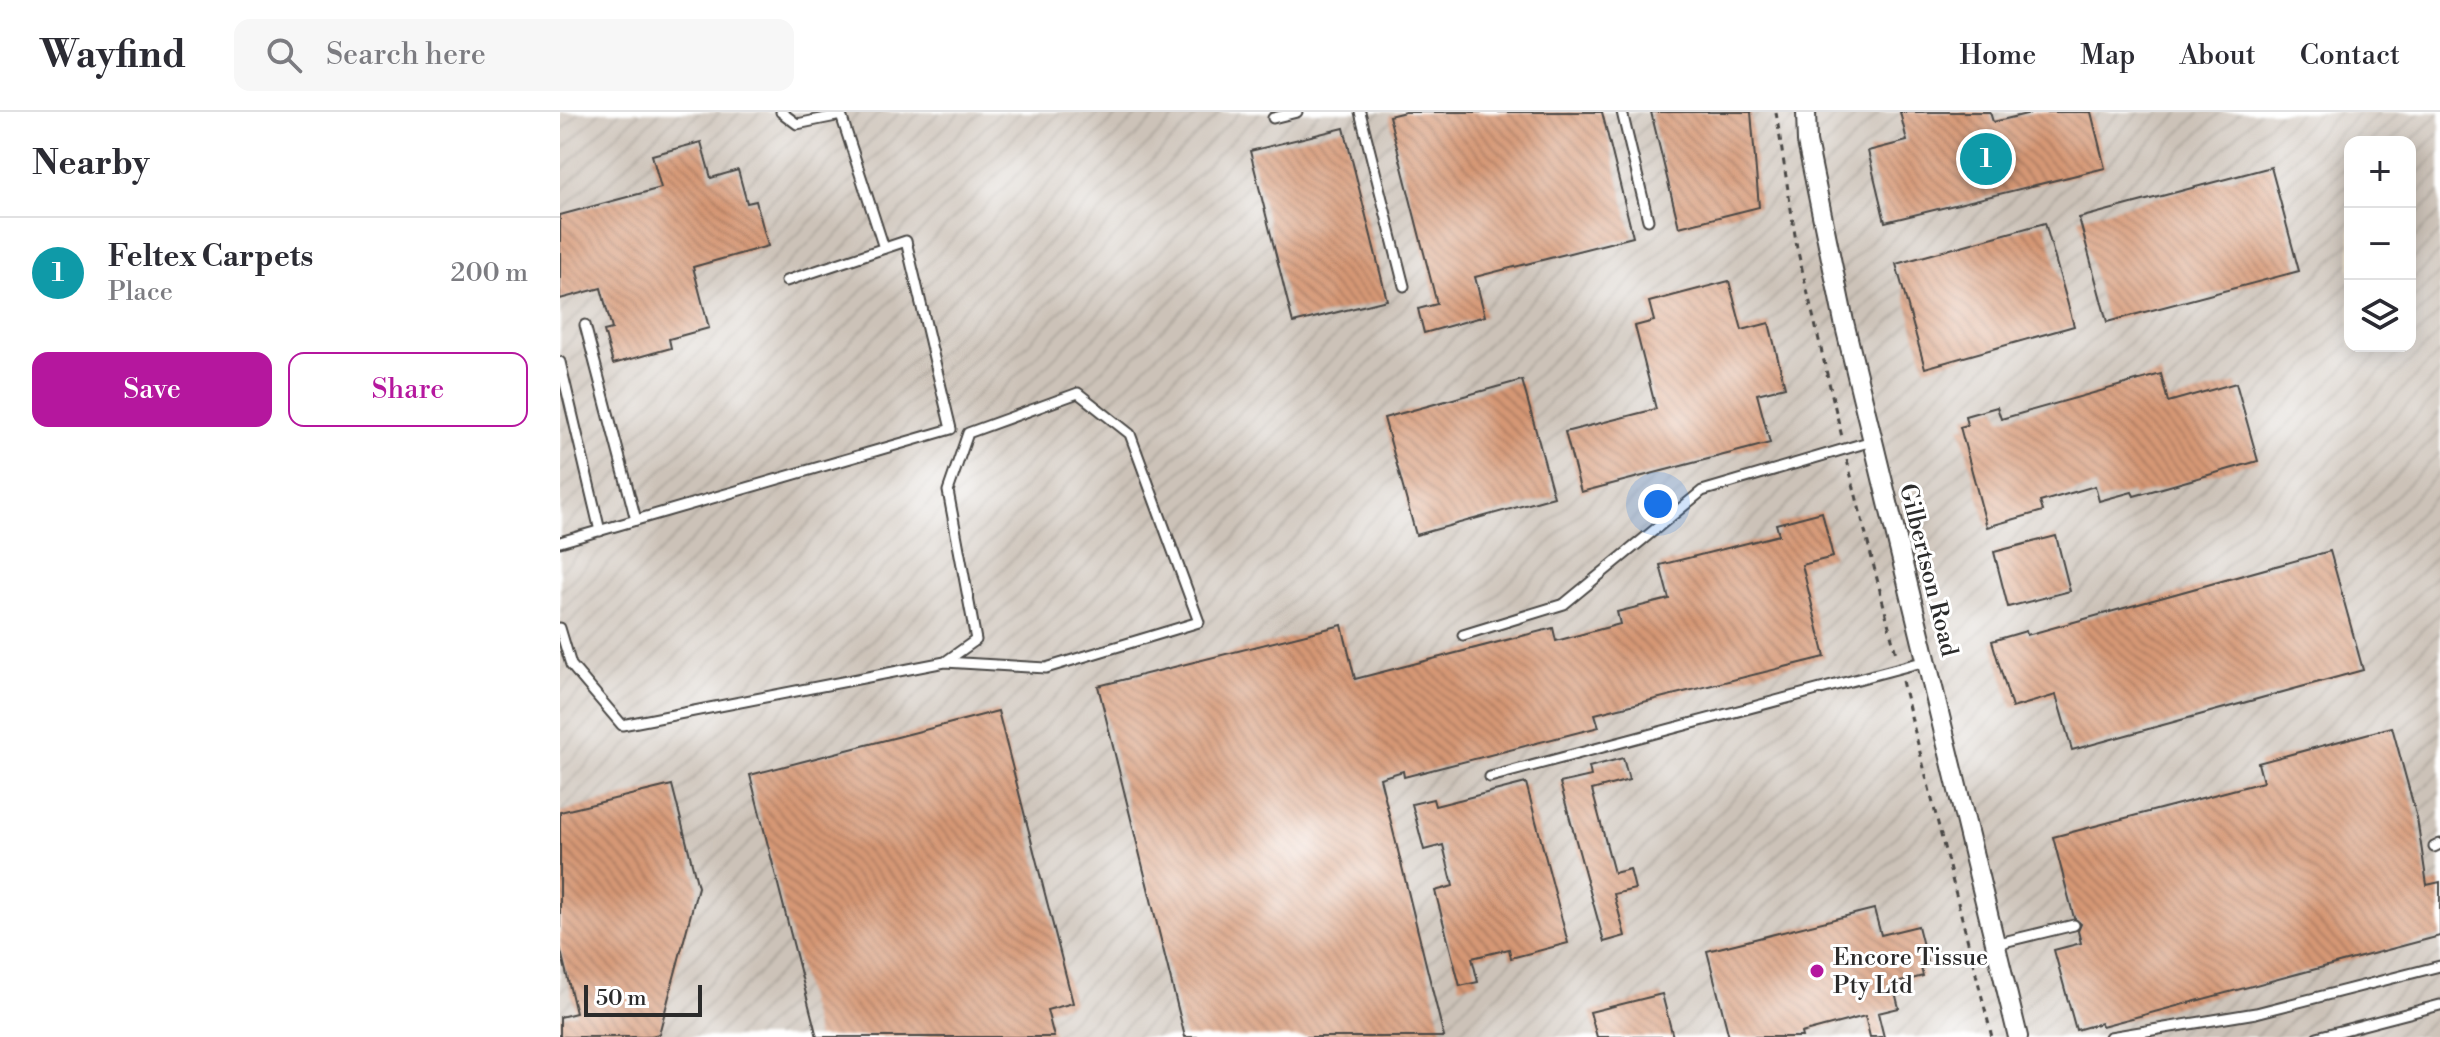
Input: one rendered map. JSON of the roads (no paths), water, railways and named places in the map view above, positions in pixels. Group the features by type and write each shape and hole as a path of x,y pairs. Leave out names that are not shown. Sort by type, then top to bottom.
{"street":[{"name":"Gilbertson Road","path":"1806,112 1807,142 1840,307 2018,1037"}],"lane":[{"path":"781,112 797,124 843,114 884,248"},
{"path":"1273,118 1297,112"},
{"path":"1360,112 1404,286"},
{"path":"1622,112 1648,220"},
{"path":"560,542 951,429 906,241 786,281"},
{"path":"585,325 636,520"},
{"path":"560,362 600,531"},
{"path":"560,628 571,665 622,725 945,662 1046,668 1199,622 1130,434 1078,393 968,433 948,491 976,640 945,662"},
{"path":"1463,635 1564,604 1702,491 1872,441"},
{"path":"1490,777 1926,661"},
{"path":"1995,944 2074,925"},
{"path":"2110,1037 2256,1013 2440,966"},
{"path":"2317,1037 2440,1005"}],"place":[{"name":"Feltex Carpets","path":"1986,159"},
{"name":"Encore Tissue Pty Ltd","path":"1817,971"}]}
